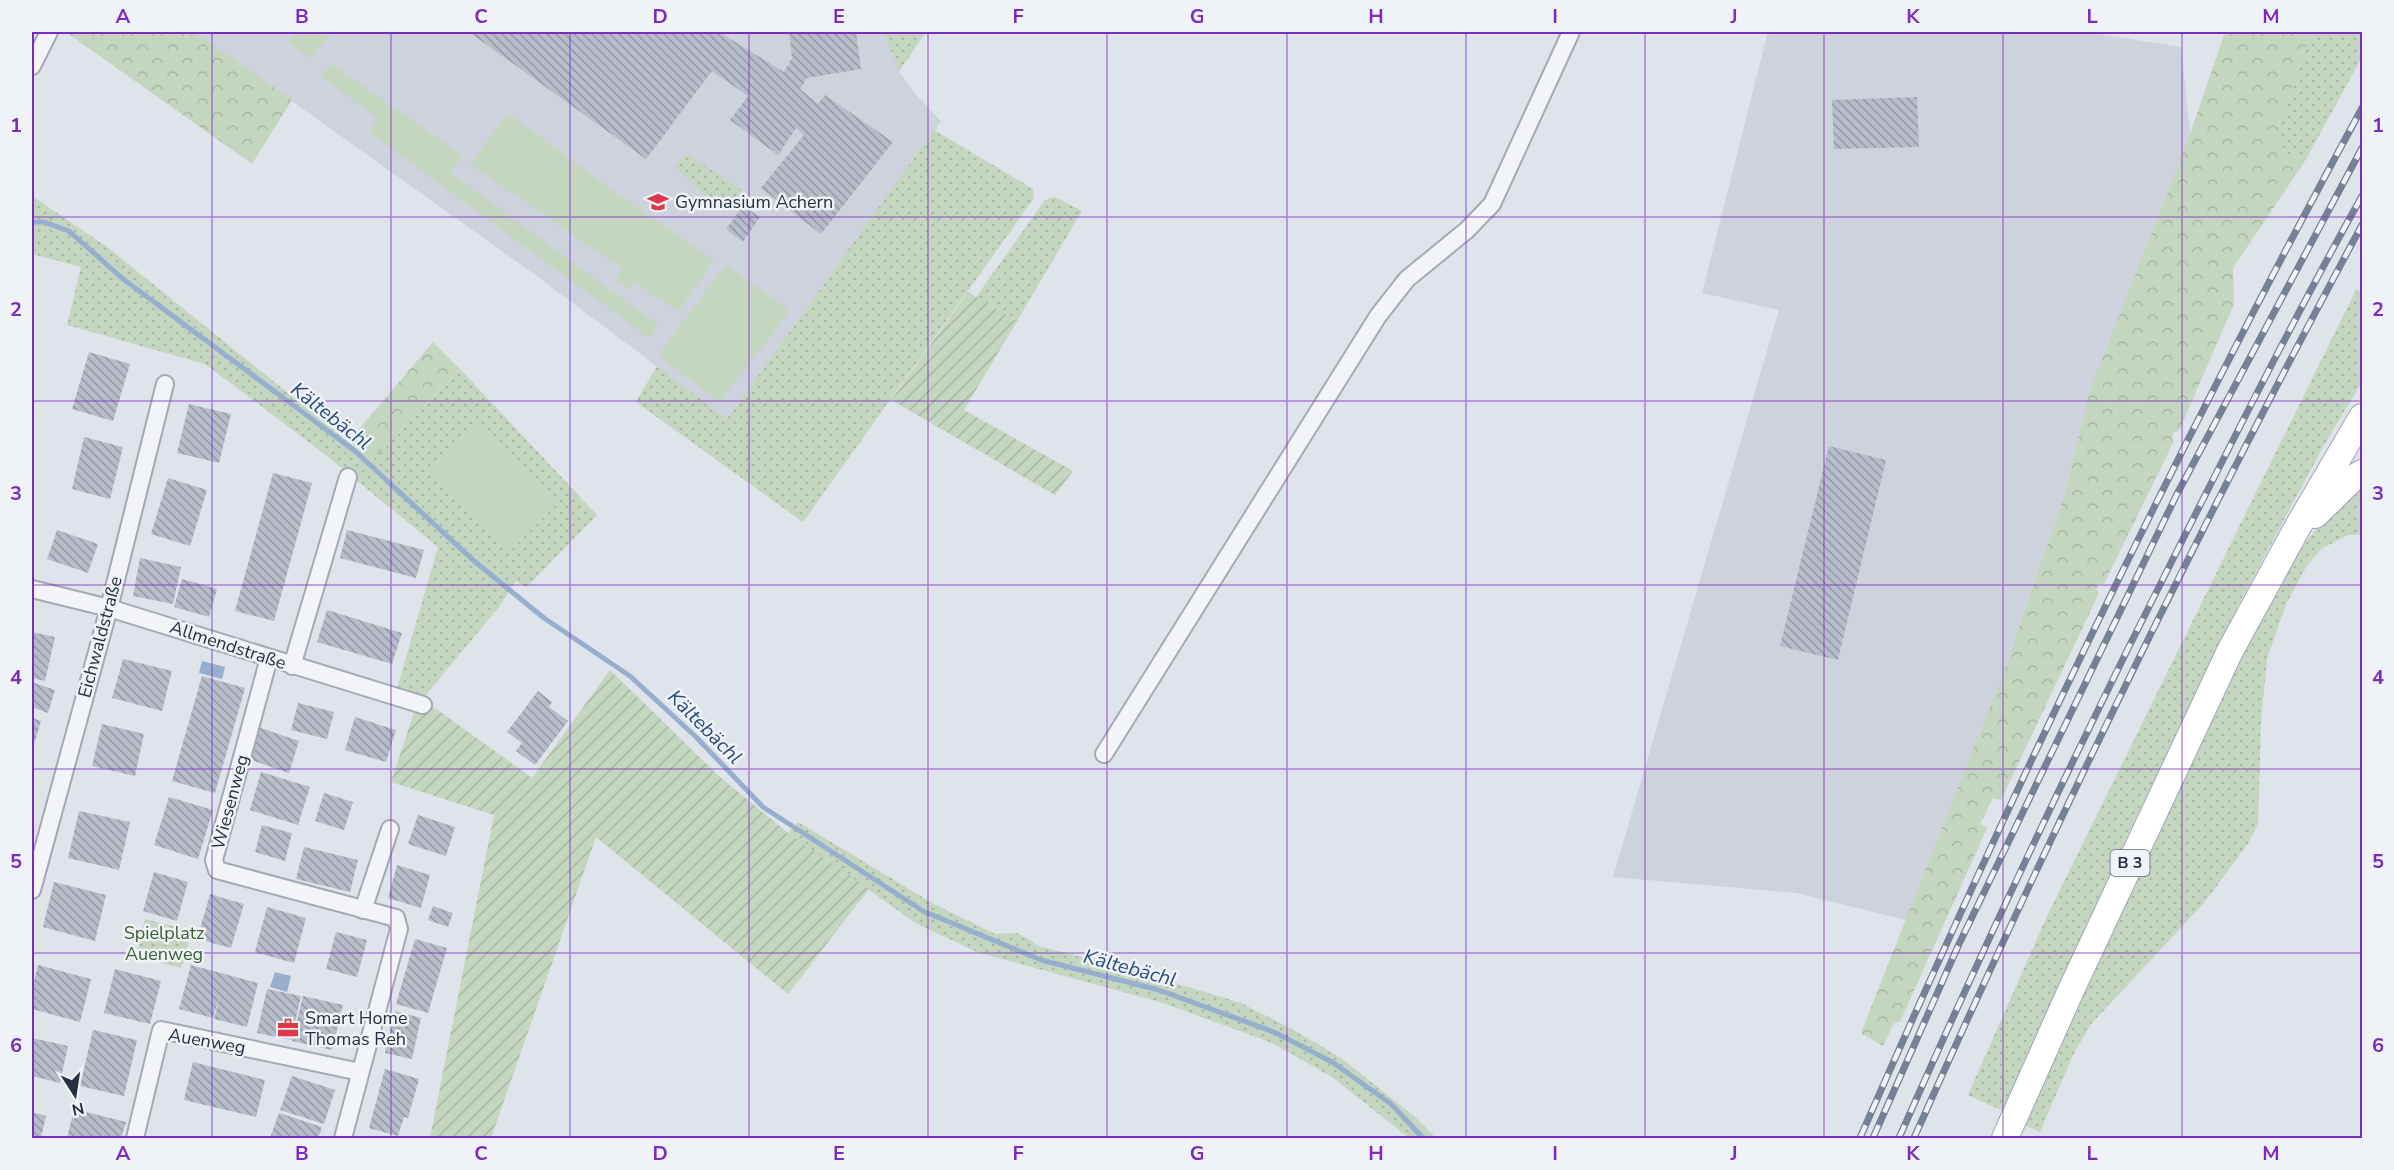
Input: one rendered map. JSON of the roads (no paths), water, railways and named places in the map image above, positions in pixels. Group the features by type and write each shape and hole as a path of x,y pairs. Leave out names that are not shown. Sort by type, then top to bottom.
{"main road":[{"name":"B 3","path":"2005,1138 2230,651 2298,528 2361,422"},
{"path":"2298,528 2321,511 2353,478 2362,472"}],"street":[{"path":"32,66 49,32"},
{"path":"1104,754 1378,316 1407,279 1467,230 1492,204 1570,32"},
{"name":"Eichwaldstraße","path":"32,890 109,608 165,384"},
{"path":"292,666 348,477"},
{"name":"Allmendstraße","path":"32,589 109,608 423,705"},
{"name":"Wiesenweg","path":"269,658 214,860 217,870 396,918 399,929 343,1138"},
{"path":"363,910 390,829"},
{"name":"Auenweg","path":"135,1138 161,1030 360,1072"}],"water":[{"path":"202,661 225,667 222,679 199,673"},
{"path":"275,972 291,976 287,992 270,987"}],"waterway":[{"name":"Kältebächl","path":"32,222 44,222 69,231 123,279 355,451 474,561 544,618 630,676 696,737 763,807 923,911 1041,960 1159,990 1274,1032 1332,1062 1391,1104 1423,1138"}],"railway":[{"path":"1860,1138 1977,877 2100,618 2228,361 2362,108"},
{"path":"1873,1138 1959,944 2177,494 2362,148"},
{"path":"1899,1138 2003,909 2111,683 2272,364 2362,196"},
{"path":"1914,1138 1966,1022 2129,677 2243,450 2362,225"}],"place":[{"name":"Gymnasium Achern","path":"658,202"},
{"name":"Smart Home Thomas Reh","path":"288,1028"}],"park label":[{"name":"Spielplatz Auenweg","path":"164,943"}]}
